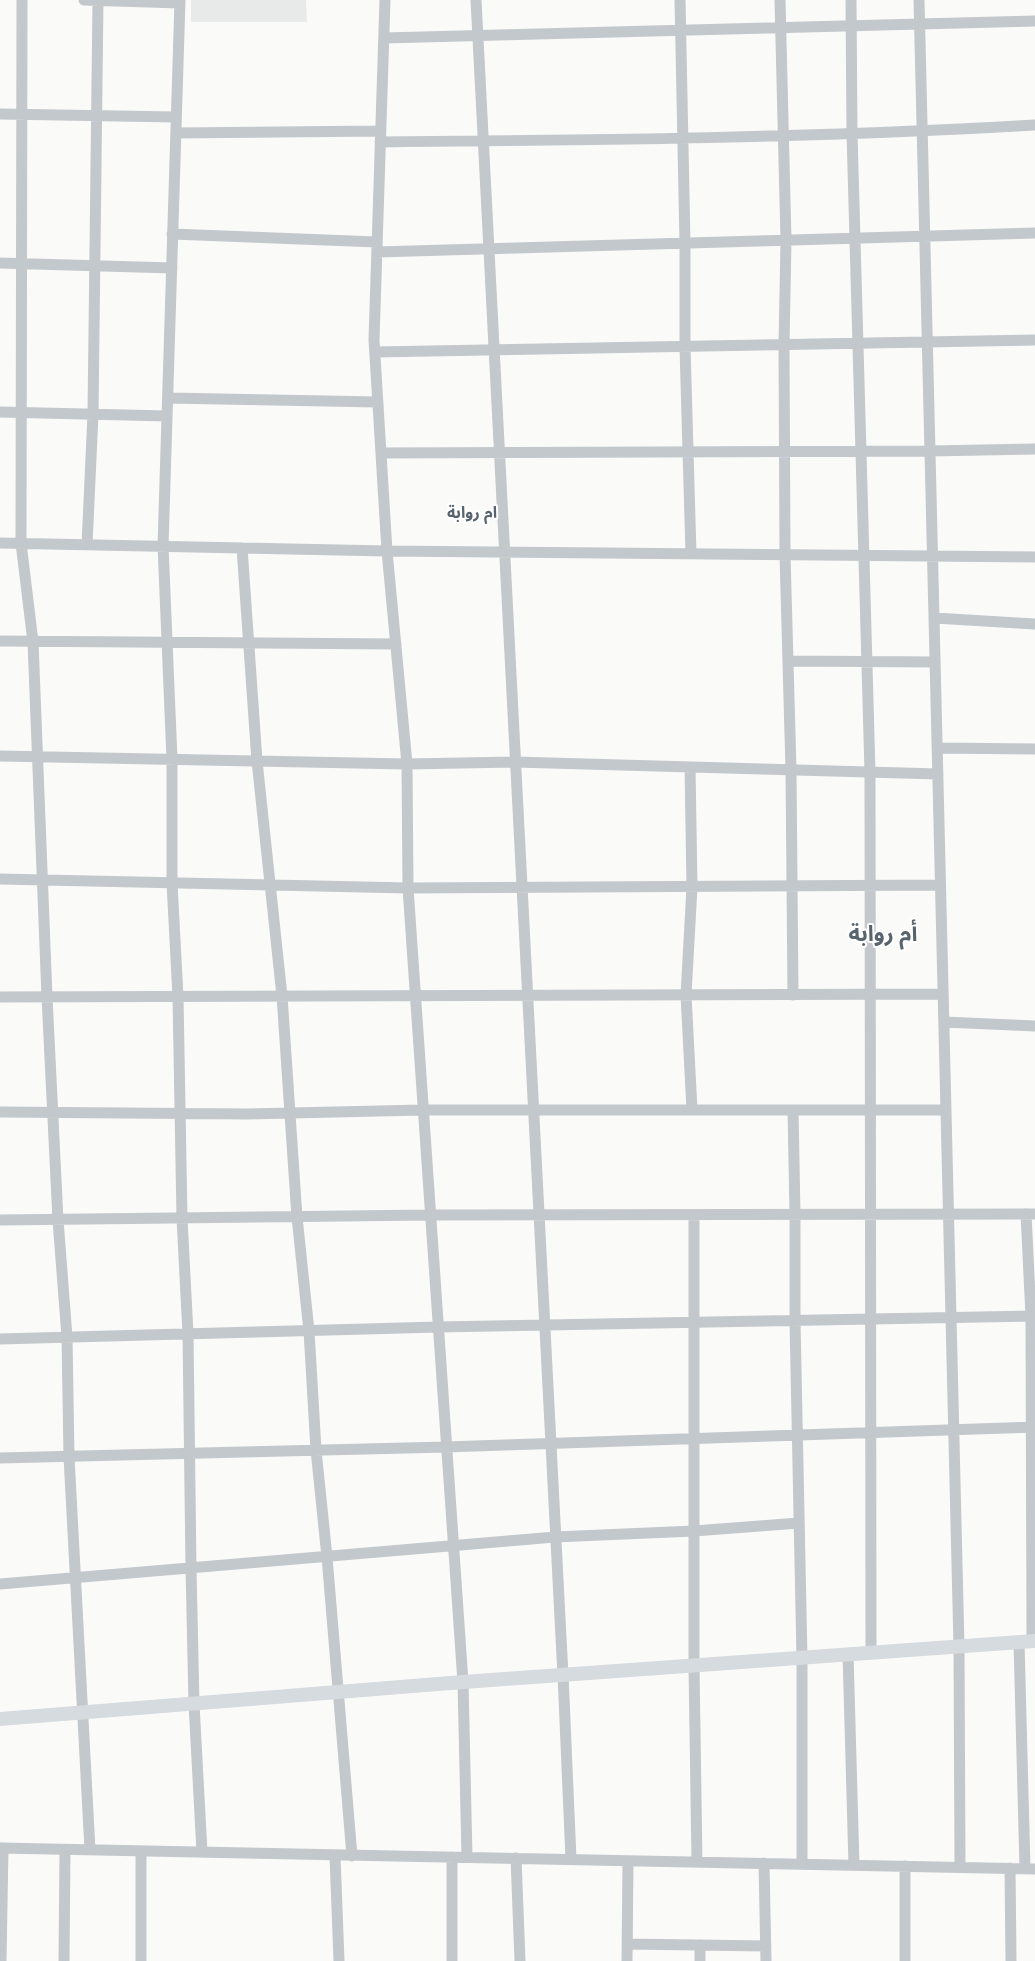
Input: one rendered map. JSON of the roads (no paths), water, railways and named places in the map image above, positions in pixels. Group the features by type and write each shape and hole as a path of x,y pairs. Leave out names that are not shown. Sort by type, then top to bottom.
{"main road":[{"path":"0,1719 463,1682 1029,1641"}],"street":[{"path":"22,0 21,543 33,642 47,997 54,1113 58,1220 67,1338 69,1457 90,1850"},
{"path":"84,0 180,1 163,546 172,759 172,883 178,996 182,1218 188,1334 194,1704 202,1852"},
{"path":"87,545 93,414 98,0"},
{"path":"385,0 375,352 387,550 407,764 408,888 463,1682 467,1857"},
{"path":"476,0 563,1675 570,1859"},
{"path":"680,0 682,30 685,347 691,554"},
{"path":"780,0 786,240 784,345 785,554 791,770 794,995"},
{"path":"851,0 852,133 870,772 872,995 870,1110 871,1653"},
{"path":"919,0 959,1646 960,1867"},
{"path":"384,38 1035,21"},
{"path":"0,114 176,117"},
{"path":"176,133 380,136 483,141 922,132 1035,125"},
{"path":"172,234 377,247 489,249 1035,233"},
{"path":"0,263 172,268"},
{"path":"375,352 1035,340"},
{"path":"168,398 378,402"},
{"path":"0,412 167,416"},
{"path":"381,453 861,452 1035,449"},
{"path":"0,543 504,552 1035,557"},
{"path":"242,548 257,761 282,996 297,1217 309,1331 316,1450 327,1557 352,1856"},
{"path":"934,618 1035,624"},
{"path":"0,642 396,644"},
{"path":"788,661 935,662"},
{"path":"937,748 1035,749"},
{"path":"0,756 407,764 515,762 938,774"},
{"path":"690,767 692,887 686,995 692,1110"},
{"path":"0,880 408,888 940,885"},
{"path":"0,997 943,994"},
{"path":"944,1022 1035,1026"},
{"path":"0,1112 179,1114 423,1110 946,1110"},
{"path":"793,1110 796,1214 795,1321 802,1658 802,1864"},
{"path":"0,1220 430,1215 1030,1214 1034,1427 1034,1507 1029,1641 1030,1868 467,1857 336,1856 1,1848 1,1961"},
{"path":"694,1215 694,1666 697,1862"},
{"path":"0,1339 438,1327 1033,1316"},
{"path":"0,1458 551,1444 1034,1427"},
{"path":"0,1584 453,1547 556,1537 694,1531 799,1523"},
{"path":"848,1654 854,1865"},
{"path":"64,1961 65,1850"},
{"path":"141,1851 141,1961"},
{"path":"336,1856 339,1961"},
{"path":"452,1857 452,1961"},
{"path":"516,1858 520,1961"},
{"path":"627,1961 628,1861"},
{"path":"764,1863 766,1961"},
{"path":"905,1866 905,1961"},
{"path":"1010,1868 1011,1961"},
{"path":"627,1944 766,1946"},
{"path":"700,1945 700,1961"}],"district":[{"name":"ام روابة","path":"472,514"},
{"name":"أم روابة","path":"883,935"}]}
